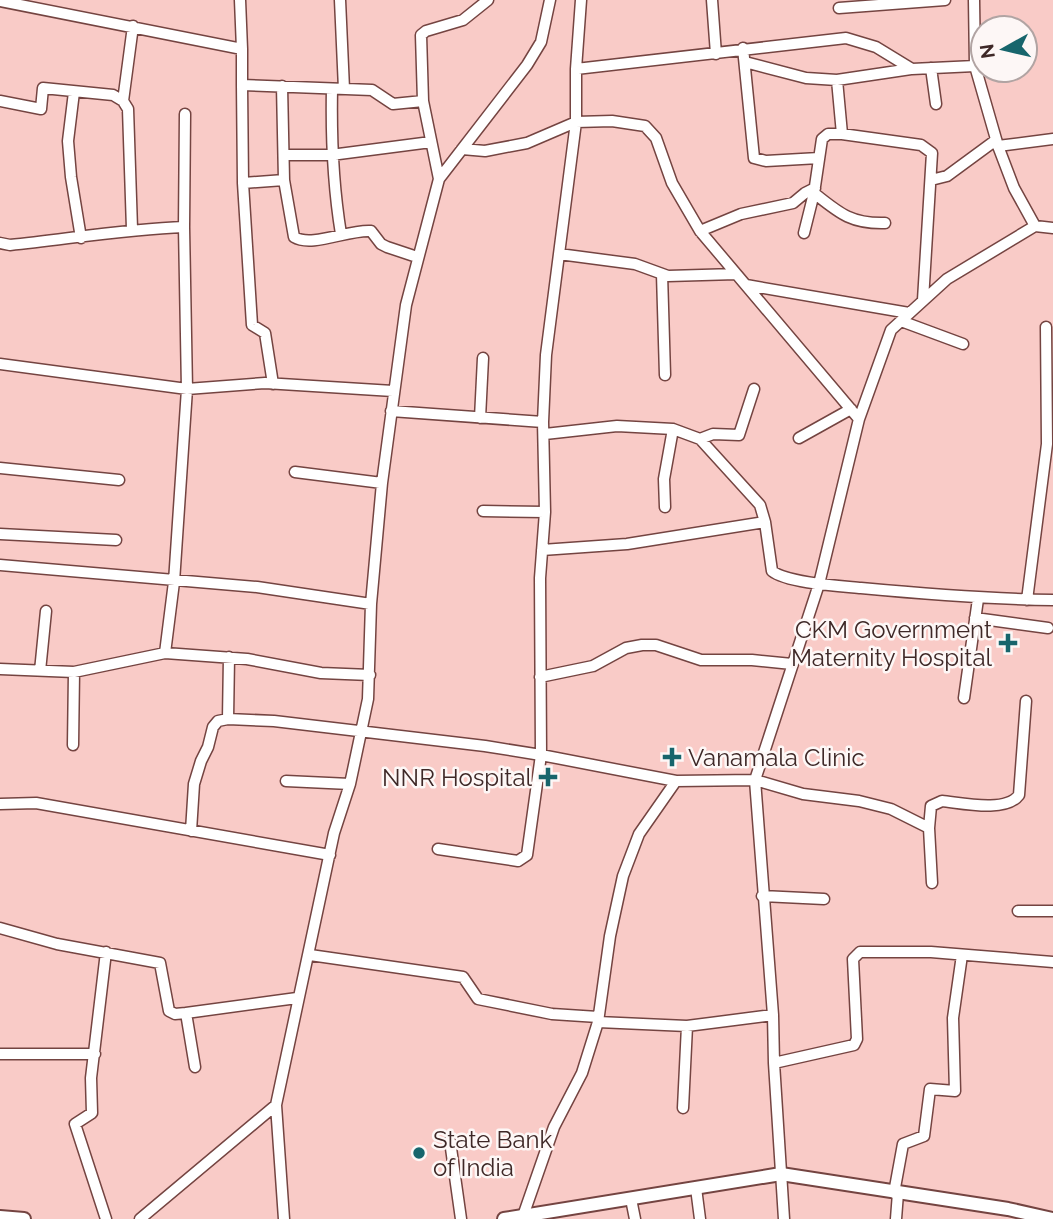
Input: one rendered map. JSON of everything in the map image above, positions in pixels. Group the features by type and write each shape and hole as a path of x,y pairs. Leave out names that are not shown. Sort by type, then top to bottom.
{"street":[{"path":"240,0 243,183 252,325 265,333 273,384"},
{"path":"340,0 344,89"},
{"path":"439,179 423,101 421,35 463,20 488,0"},
{"path":"284,1219 276,1105 334,833 363,732 370,675 371,604 382,483 406,305 439,179 527,65 541,42 550,0"},
{"path":"438,849 518,861 527,855 541,755 546,355 576,122 576,69 581,0"},
{"path":"712,0 716,54"},
{"path":"839,8 945,0"},
{"path":"0,1 242,49"},
{"path":"123,101 133,26"},
{"path":"576,69 846,38 876,47 912,69"},
{"path":"743,48 754,158 766,161 819,159"},
{"path":"745,62 806,78 837,80 912,69 969,66"},
{"path":"931,68 936,104"},
{"path":"837,80 842,134"},
{"path":"980,84 997,143 1014,188 1035,226"},
{"path":"242,85 372,90 393,104 423,101"},
{"path":"282,86 285,180 294,237 306,242 362,230 372,231 381,244 417,257"},
{"path":"0,101 41,108 43,88 113,95 123,101 128,110 132,229"},
{"path":"332,89 333,188 341,234"},
{"path":"74,92 68,141 81,238"},
{"path":"165,653 174,582 187,389 185,114"},
{"path":"462,149 485,151 527,143 576,122 612,121 645,126 656,138 672,183 700,231 859,419"},
{"path":"804,233 824,136 842,134 921,145 932,153 923,300"},
{"path":"931,180 947,176 997,143 1053,139"},
{"path":"284,155 331,155 431,142"},
{"path":"243,183 285,180"},
{"path":"700,231 741,214 793,203 804,193 814,191"},
{"path":"814,191 848,219 885,223"},
{"path":"0,243 10,245 81,238 132,229 184,226"},
{"path":"784,1219 773,1016 755,780 819,583 859,419 891,330 947,279 1035,226 1053,228"},
{"path":"559,254 635,264 668,276 736,274"},
{"path":"662,274 665,374"},
{"path":"745,285 909,313"},
{"path":"901,321 963,344"},
{"path":"1027,600 1047,444 1046,327"},
{"path":"480,418 482,358"},
{"path":"0,364 187,389 273,384 393,391"},
{"path":"700,439 713,434 739,435 754,389"},
{"path":"799,438 851,409"},
{"path":"391,411 544,422"},
{"path":"545,434 617,426 673,429 700,439 760,505 774,573 819,583 978,599 1053,600"},
{"path":"665,508 664,479 673,429"},
{"path":"0,468 119,480"},
{"path":"295,472 382,483"},
{"path":"482,511 545,512"},
{"path":"542,550 627,544 765,522"},
{"path":"0,534 116,540"},
{"path":"0,565 257,587 371,604"},
{"path":"964,698 978,599"},
{"path":"40,671 46,611"},
{"path":"975,618 1048,628"},
{"path":"540,677 593,666 626,648 642,645 656,645 701,660 752,660 792,664"},
{"path":"0,669 74,672 165,653 229,657 321,673 370,675"},
{"path":"228,719 229,657"},
{"path":"74,672 74,745"},
{"path":"933,883 929,828 931,806 942,801 1002,806 1014,802 1019,796 1026,701"},
{"path":"191,831 194,784 201,761 213,727 218,721 228,719 274,721 485,746 676,781 755,780 803,794 859,801 891,809 929,828"},
{"path":"286,781 350,784"},
{"path":"522,1218 554,1127 582,1073 598,1019 610,936 623,876 639,834 676,781"},
{"path":"0,804 36,803 330,855"},
{"path":"762,896 824,899"},
{"path":"1018,911 1053,911"},
{"path":"0,928 57,944 160,963 169,1011 175,1014 298,998"},
{"path":"106,952 92,1079 92,1113 75,1124 106,1219"},
{"path":"774,1063 854,1045 857,1039 853,959 860,952 931,952 1053,962"},
{"path":"310,955 463,977 478,999 552,1014 687,1026 773,1016"},
{"path":"895,1219 903,1144 924,1136 930,1089 955,1091 953,1018 961,955"},
{"path":"186,1013 195,1067"},
{"path":"683,1108 687,1026"},
{"path":"0,1054 95,1054"},
{"path":"140,1219 276,1105"},
{"path":"450,1141 461,1219"},
{"path":"503,1219 780,1174 1007,1214 1052,1217"},
{"path":"696,1188 700,1219"},
{"path":"631,1199 635,1219"},
{"path":"0,1217 24,1219"}],"place":[{"name":"CKM Government Maternity Hospital","path":"1008,643"},
{"name":"Vanamala Clinic","path":"672,757"},
{"name":"NNR Hospital","path":"548,777"},
{"name":"State Bank of India","path":"419,1153"}]}
